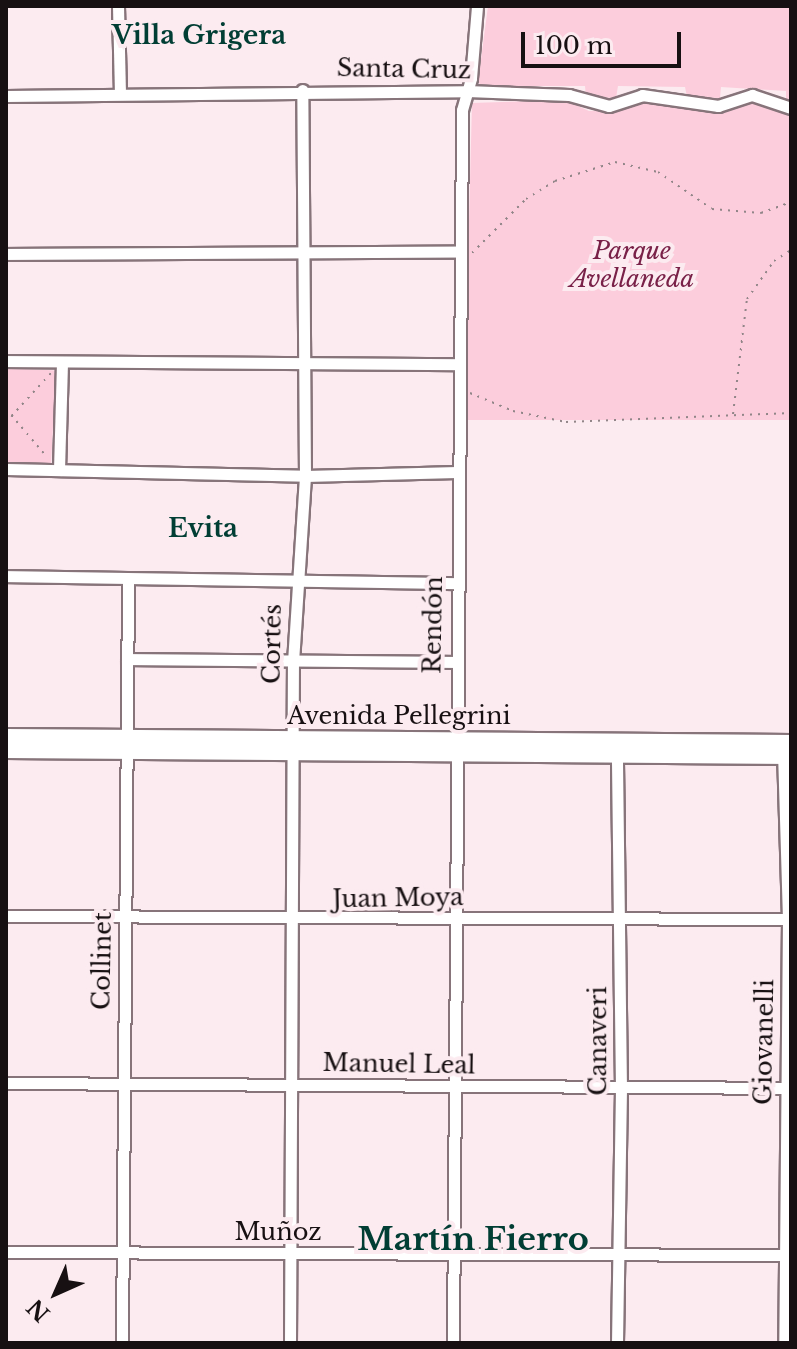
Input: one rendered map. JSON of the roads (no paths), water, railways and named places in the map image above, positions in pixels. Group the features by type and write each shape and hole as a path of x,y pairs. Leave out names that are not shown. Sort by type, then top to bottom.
{"main road":[{"name":"Avenida Pellegrini","path":"6,737 126,746"},
{"name":"Avenida Pellegrini","path":"6,750 126,746 787,749"}],"street":[{"path":"118,6 120,93"},
{"name":"Rendón","path":"453,1343 457,364 465,253 462,110 477,6"},
{"name":"Santa Cruz","path":"6,96 302,90 467,91 569,95 609,106 642,95 718,106 752,95 791,108"},
{"name":"Cortés","path":"290,1343 293,662 305,476 301,364 302,90"},
{"path":"6,254 465,253"},
{"path":"6,361 457,364"},
{"path":"59,470 62,362"},
{"path":"6,469 305,476 457,472"},
{"path":"6,576 456,583"},
{"name":"Collinet","path":"122,1343 128,580"},
{"path":"127,659 454,662"},
{"name":"Canaveri","path":"617,747 621,1089 617,1343"},
{"name":"Giovanelli","path":"784,1343 788,1255 790,919 787,749"},
{"name":"Juan Moya","path":"6,916 294,921 790,919"},
{"name":"Manuel Leal","path":"6,1083 788,1088"},
{"name":"Muñoz","path":"6,1252 788,1255"}],"district":[{"name":"Villa Grigera","path":"199,36"},
{"name":"Evita","path":"203,529"},
{"name":"Martín Fierro","path":"473,1239"}],"park label":[{"name":"Parque Avellaneda","path":"632,265"}]}
